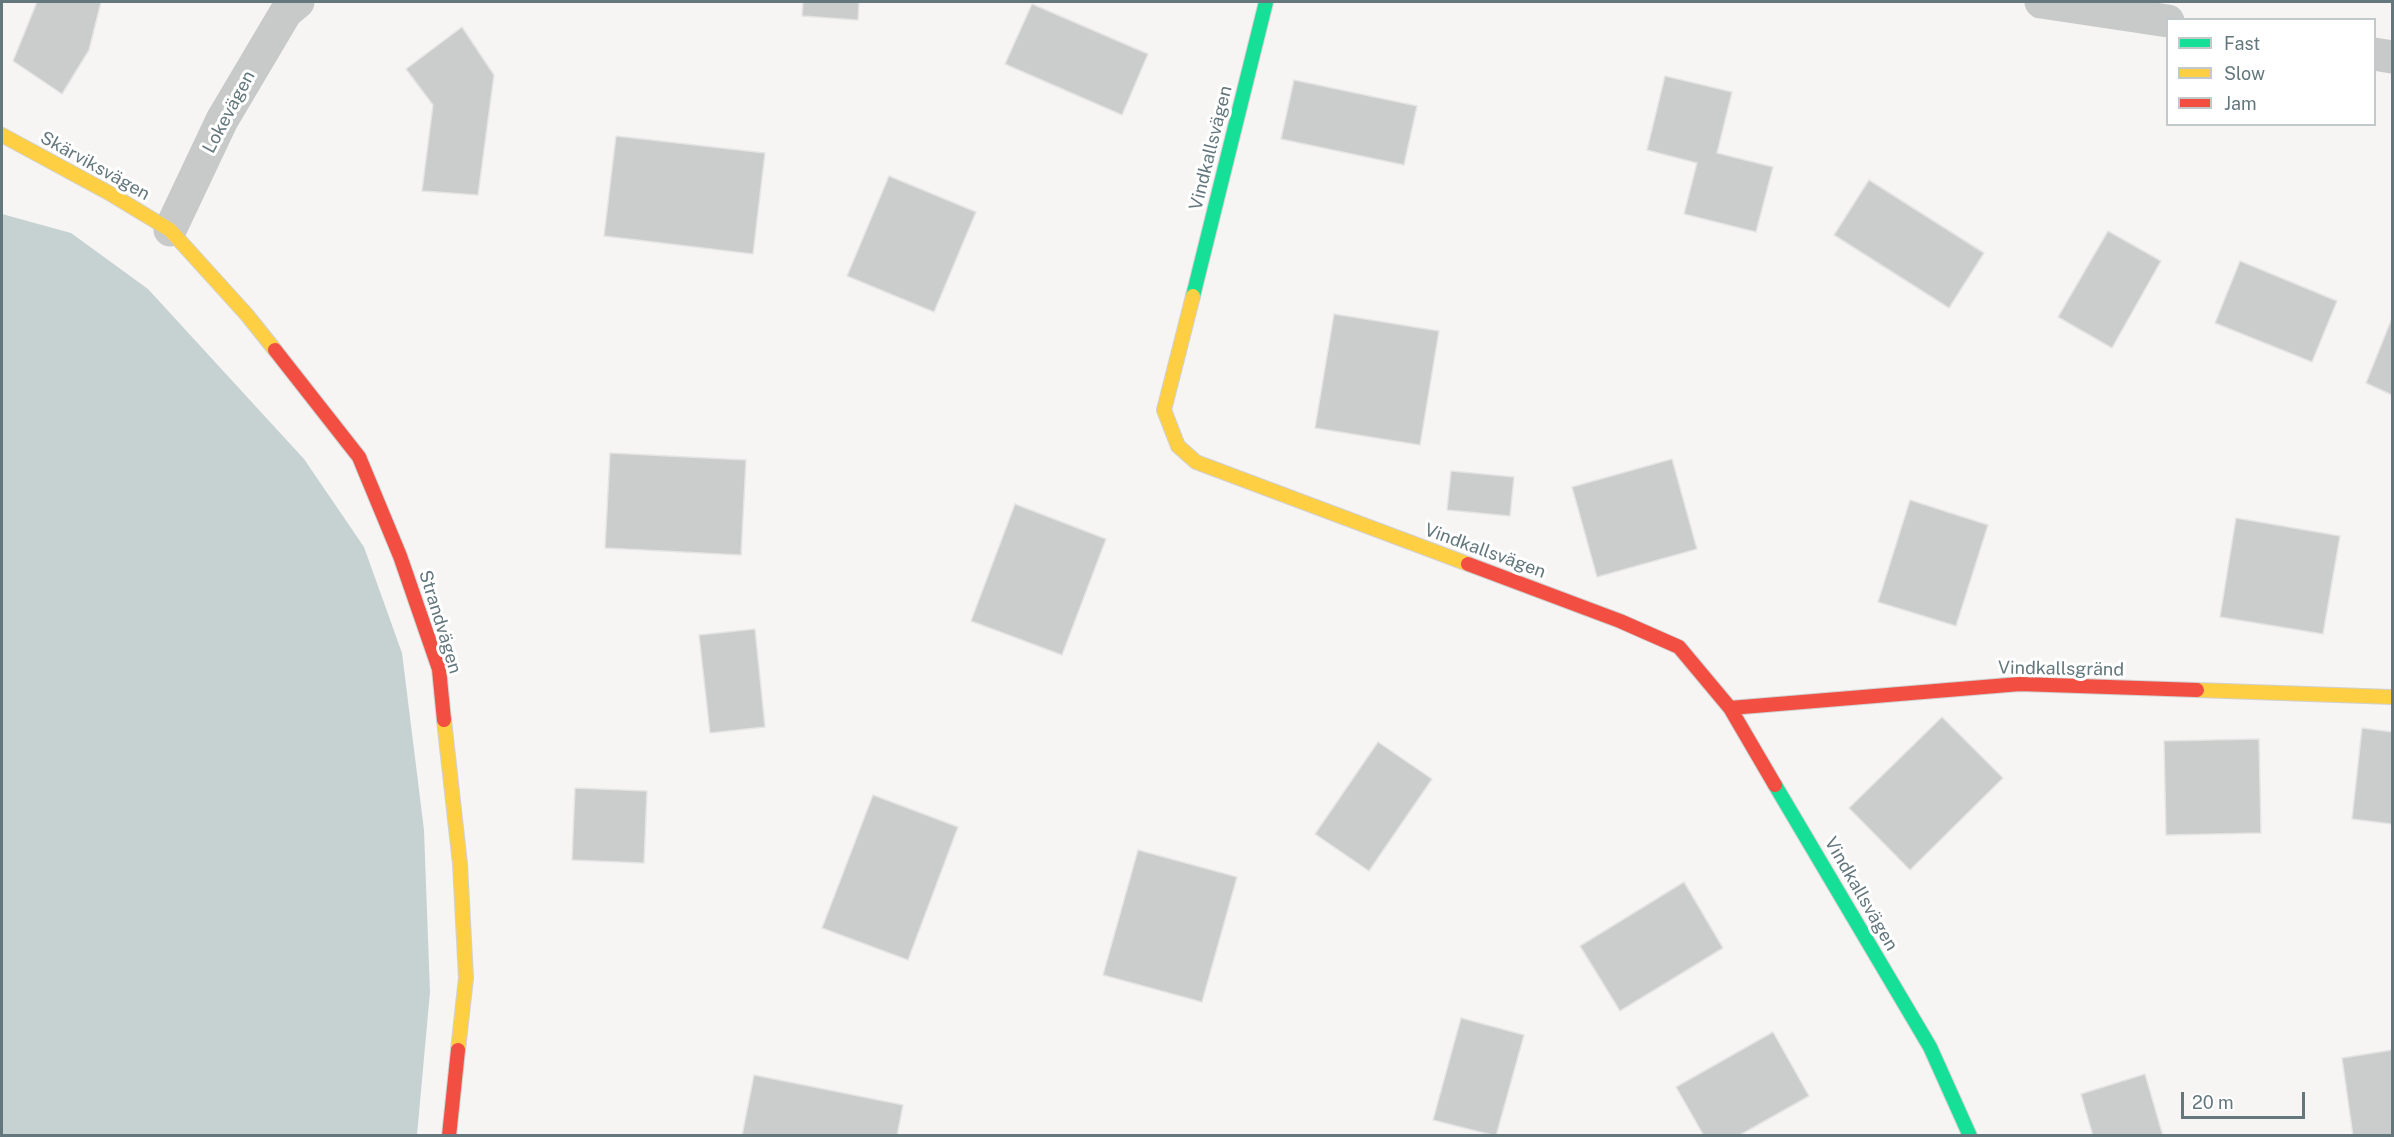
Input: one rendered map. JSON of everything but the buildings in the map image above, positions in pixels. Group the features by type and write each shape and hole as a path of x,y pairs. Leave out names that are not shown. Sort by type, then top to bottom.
{"street":[{"name":"Lokevägen","path":"171,230 222,120 286,12 298,2"},
{"name":"Vindkallsvägen","path":"1266,2 1164,410 1178,446 1196,462 1620,621 1679,647 1731,708 1930,1047 1970,1136"},
{"path":"2042,2 2166,21"},
{"path":"2376,54 2392,57"},
{"name":"Skärviksvägen","path":"2,135 109,193 171,230"},
{"name":"Strandvägen","path":"171,230 247,315 359,458 400,556 439,669 460,864 466,978 449,1136"},
{"name":"Vindkallsgränd","path":"1731,708 2020,684 2392,698"}],"shaded area":[{"path":"2,214 71,233 148,289 304,459 364,547 402,653 424,830 430,992 417,1135 2,1135"}],"traffic: fast":[{"path":"1193,296 1266,2"},
{"path":"1775,785 1930,1047 1970,1136"}],"traffic: slow":[{"path":"2,135 109,193 170,230 247,315 275,350"},
{"path":"1193,296 1164,410 1178,446 1196,462 1468,564"},
{"path":"2197,690 2392,697"},
{"path":"444,720 460,864 466,978 458,1050"}],"traffic: jam":[{"path":"275,350 359,457 400,556 439,669 444,720"},
{"path":"1468,564 1620,621 1679,647 1730,708 1775,785"},
{"path":"1730,708 2020,684 2197,690"},
{"path":"449,1136 458,1050"}]}
